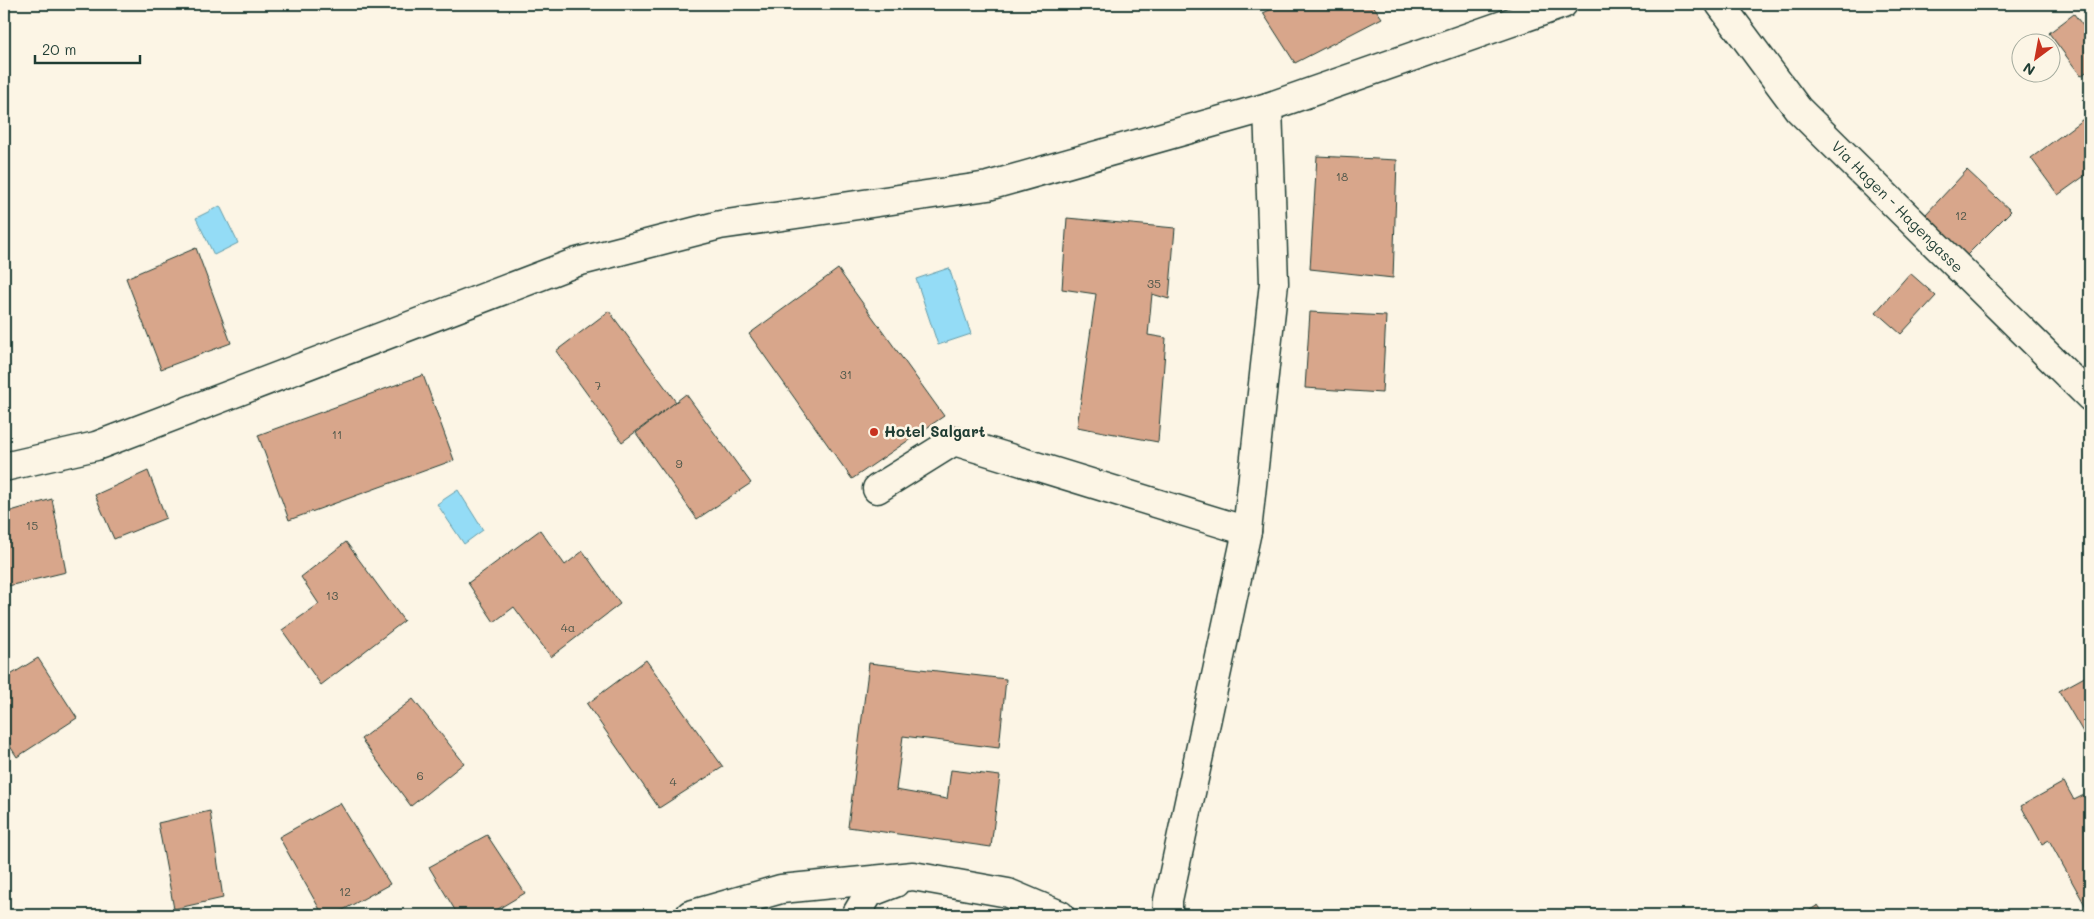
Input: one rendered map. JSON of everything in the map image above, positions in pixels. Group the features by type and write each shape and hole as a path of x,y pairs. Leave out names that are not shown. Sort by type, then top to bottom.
{"street":[{"path":"4,467 96,446 578,262 720,225 988,186 1268,107 1563,4"},
{"name":"Via Hagen - Hagengasse","path":"1720,4 1798,109 2090,397"},
{"path":"1168,915 1168,900 1247,531 1274,283 1268,107"},
{"path":"877,489 954,441 1247,531"},
{"path":"856,915 869,893 913,876"},
{"path":"690,915 781,889 913,876 1008,893 1060,915"}],"water":[{"path":"220,206 238,243 214,255 196,218"},
{"path":"949,268 971,334 938,345 916,279"},
{"path":"458,490 483,530 464,544 437,504"}],"building":[{"path":"1283,4 1372,4 1382,18 1295,63 1263,13"},
{"path":"2074,14 2090,35 2090,69 2081,76 2062,50 2062,32 2050,32"},
{"path":"2090,114 2090,172 2058,195 2031,158"},
{"path":"1317,156 1397,160 1393,278 1310,269"},
{"path":"1967,170 2011,211 1967,255 1926,214"},
{"path":"1067,218 1175,228 1169,299 1152,294 1148,335 1166,338 1158,442 1077,427 1096,294 1062,289"},
{"path":"196,248 231,343 161,369 126,278"},
{"path":"838,269 944,416 852,479 749,334"},
{"path":"1910,273 1936,296 1901,334 1876,312"},
{"path":"609,311 676,402 622,442 556,351"},
{"path":"1310,312 1386,316 1382,393 1305,388"},
{"path":"423,375 454,460 289,520 258,435"},
{"path":"686,394 751,483 697,519 636,433"},
{"path":"148,471 166,518 114,539 95,495"},
{"path":"52,499 66,572 4,587 4,513"},
{"path":"540,530 565,565 583,551 620,604 551,657 514,607 494,622 468,583"},
{"path":"346,542 404,621 321,685 282,630 319,604 301,577"},
{"path":"38,658 77,718 17,757 4,737 4,679"},
{"path":"646,660 723,767 659,808 587,704"},
{"path":"869,663 1006,679 999,748 903,736 896,790 947,799 951,770 1000,776 991,847 848,827"},
{"path":"2090,674 2090,737 2087,739 2059,691"},
{"path":"413,699 464,763 411,806 361,739"},
{"path":"2064,782 2074,800 2086,794 2090,802 2090,914 2049,840 2042,844 2021,806"},
{"path":"340,803 390,884 334,915 323,915 279,837"},
{"path":"210,811 223,898 174,909 158,823"},
{"path":"487,835 525,893 488,915 458,915 429,867"},
{"path":"1818,905 1825,915 1802,915"}],"place":[{"name":"Hotel Salgart","path":"874,432"}]}
